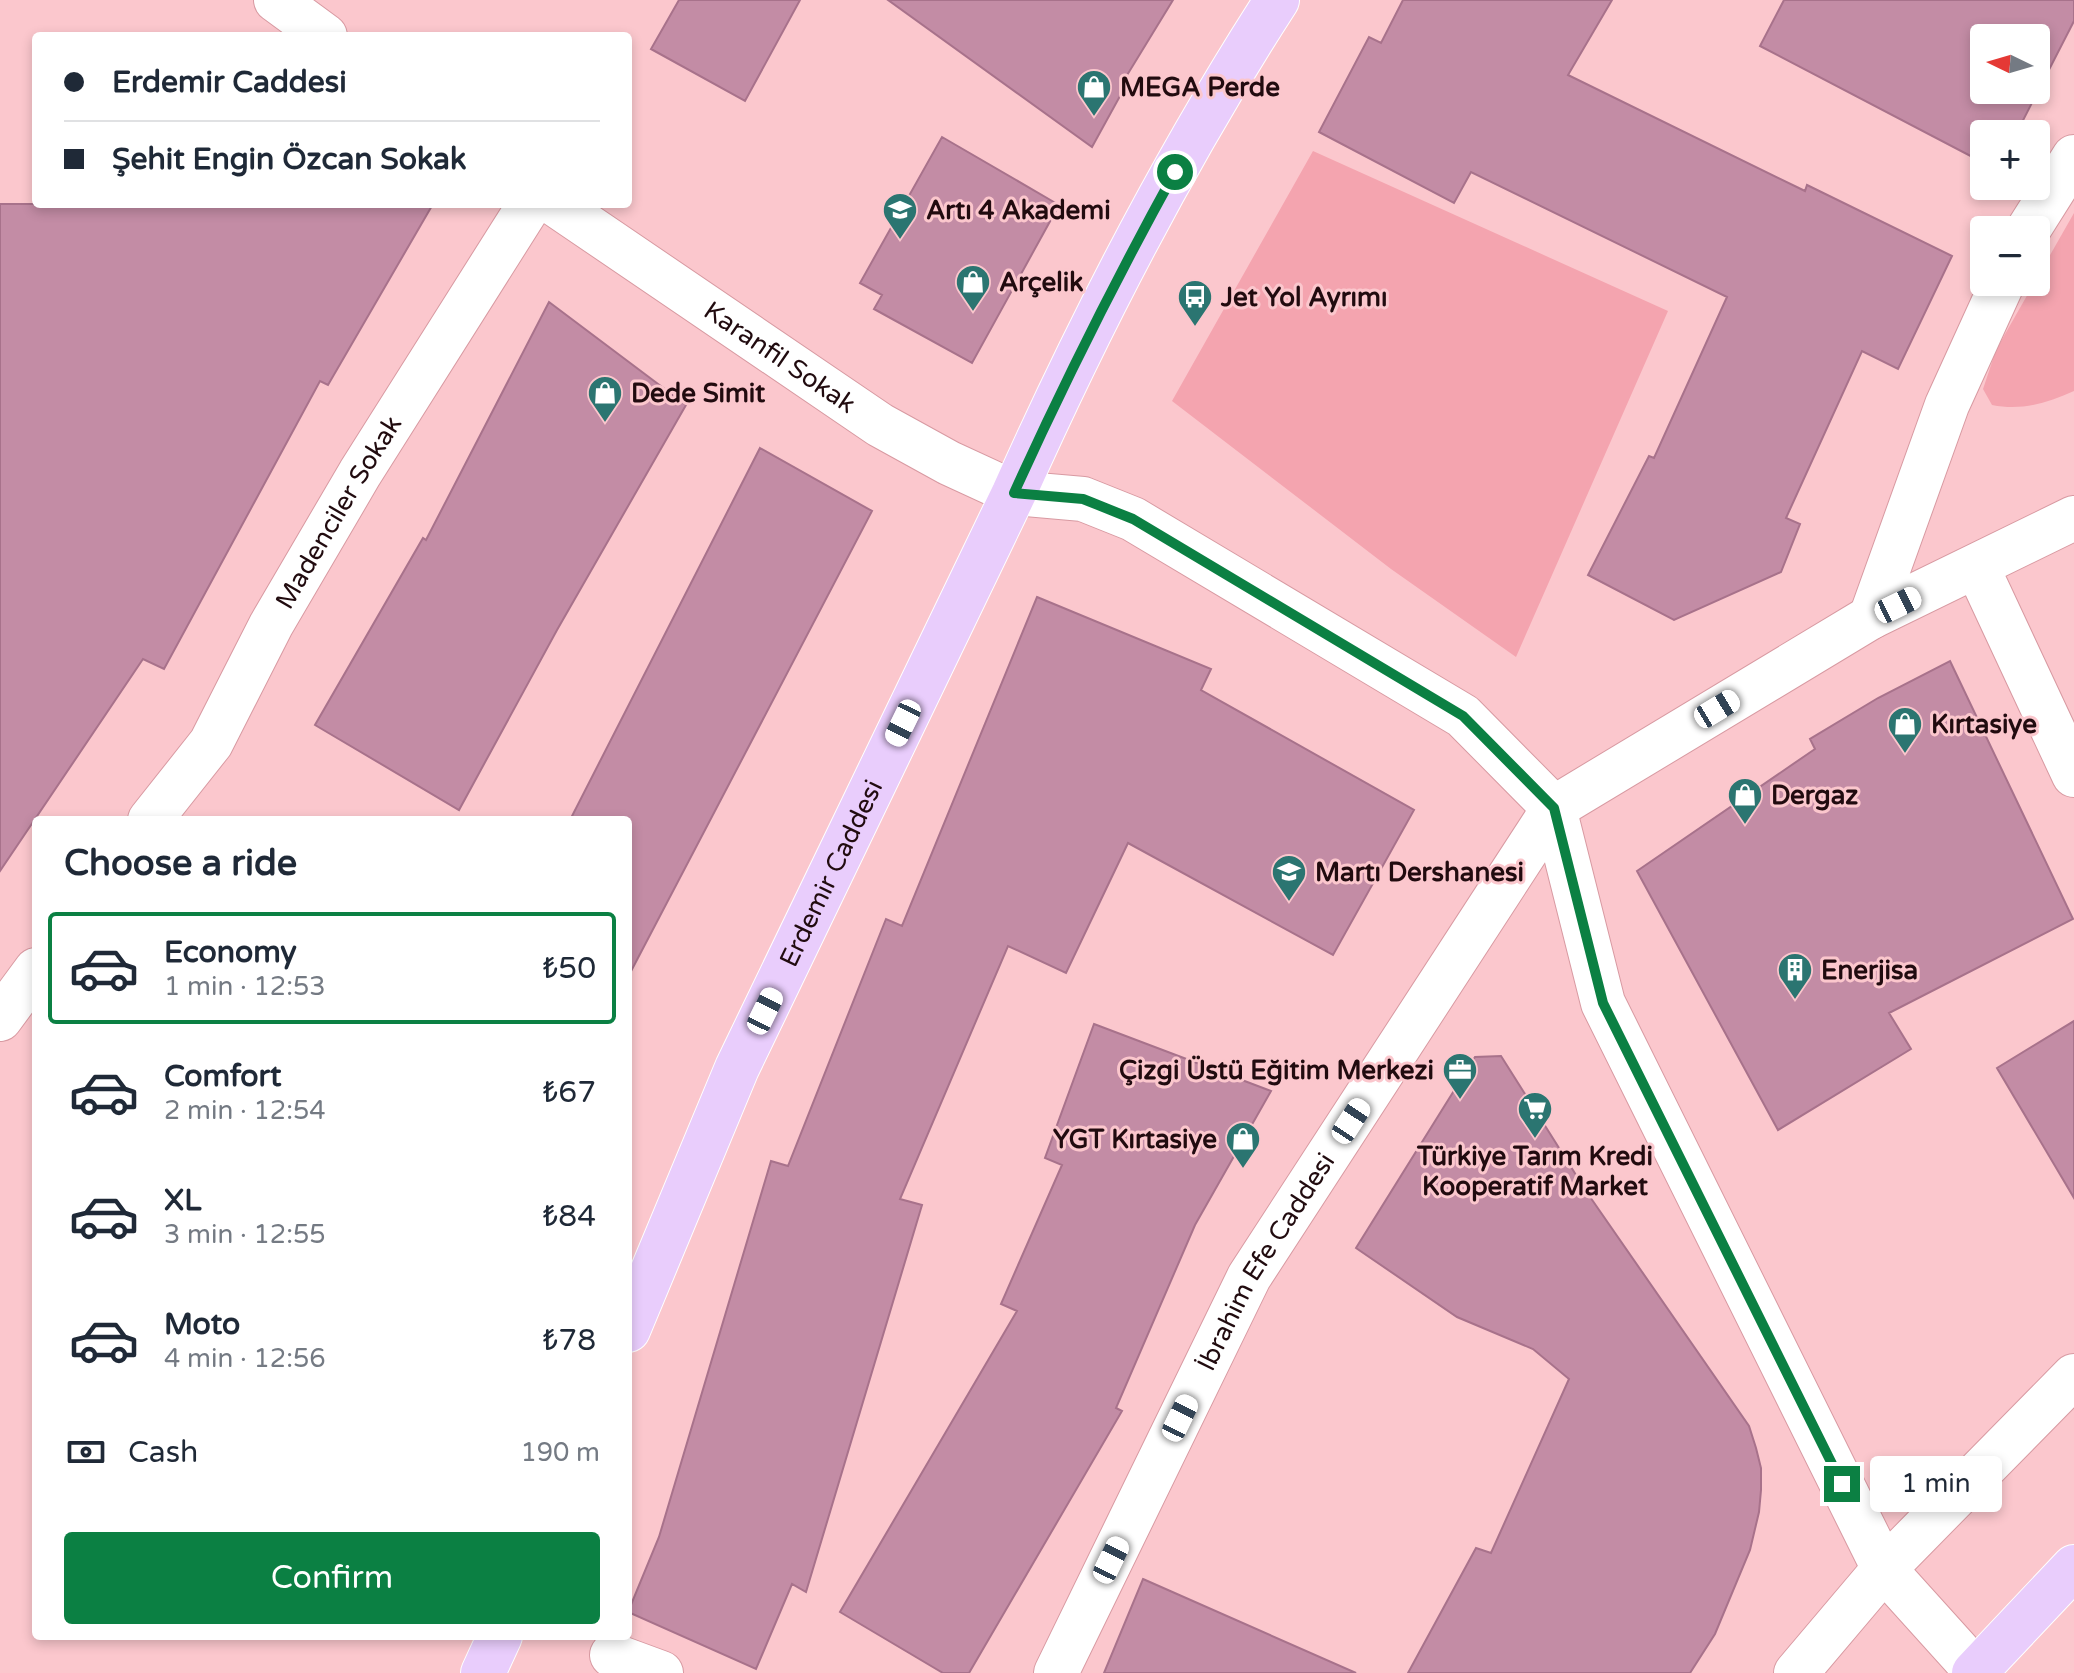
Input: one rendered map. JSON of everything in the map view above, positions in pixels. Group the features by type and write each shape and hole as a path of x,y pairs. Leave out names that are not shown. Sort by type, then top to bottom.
{"main road":[{"name":"Erdemir Caddesi","path":"632,1320 737,1068 1047,420 1119,273 1231,71 1277,0"},
{"path":"1975,1672 2074,1567"},
{"path":"483,1673 498,1640"}],"street":[{"path":"276,0 320,32"},
{"path":"2037,216 2074,157"},
{"name":"Madenciler Sokak","path":"153,816 211,743 271,625 352,487 527,208"},
{"name":"Karanfil Sokak","path":"561,208 880,425 949,463 1014,493 1083,499 1133,519 1463,716 1554,808"},
{"path":"1871,617 1947,405 1997,296"},
{"name":"İbrahim Efe Caddesi","path":"1056,1673 1249,1277 1554,808 1871,617 2074,518"},
{"path":"1977,567 2074,775"},
{"path":"1554,808 1603,1003 1884,1569 1975,1672"},
{"path":"0,1019 32,975"},
{"path":"1796,1673 1884,1569 2074,1376"},
{"path":"612,1655 661,1673"}],"shaded area":[{"path":"1313,151 1668,311 1516,657 1391,569 1172,401"},
{"path":"2074,213 2074,391 2034,405 1992,405 1983,389 1996,350 2027,296 2050,296 2050,255"}],"building":[{"path":"679,0 800,0 745,101 651,49"},
{"path":"888,0 1173,0 1121,85 1125,87 1092,147"},
{"path":"1403,0 1612,0 1568,75 1805,191 1807,185 1952,256 1898,369 1862,351 1786,518 1800,524 1781,572 1674,620 1588,575 1649,456 1654,458 1727,297 1471,172 1454,203 1319,132 1369,37 1381,43"},
{"path":"1784,0 2074,0 2074,21 2050,68 2050,24 1970,24 1970,104 2031,104 2023,120 1970,120 1970,156 1760,46"},
{"path":"942,137 1059,205 972,363 874,309 882,295 860,283"},
{"path":"0,204 32,204 32,208 431,208 328,385 320,381 164,669 143,659 37,816 32,816 32,824 0,871"},
{"path":"549,302 686,405 557,630 459,810 315,725 423,538 426,540"},
{"path":"760,448 872,511 632,969 632,816 572,816"},
{"path":"1037,597 1211,669 1201,690 1414,810 1333,955 1128,843 1066,973 1008,946 900,1199 922,1205 806,1592 792,1584 756,1669 632,1614 632,1602 659,1537 771,1161 788,1166 886,919 902,926"},
{"path":"1950,661 2073,919 1889,1013 1911,1049 1778,1130 1637,871 1815,749 1810,739 1878,698"},
{"path":"2074,1021 2074,1198 1997,1068"},
{"path":"1094,1024 1271,1091 1195,1225 1116,1408 1122,1411 969,1673 943,1673 840,1612 1017,1311 1001,1304 1062,1165 1045,1158"},
{"path":"1501,1056 1588,1194 1749,1426 1756,1448 1761,1468 1761,1490 1750,1550 1715,1634 1690,1673 1408,1673 1476,1548 1491,1553 1569,1379 1533,1349 1457,1317 1356,1248 1475,1057"},
{"path":"1143,1579 1356,1673 1104,1673"}],"place":[{"name":"MEGA Perde","path":"1094,118"},
{"name":"Artı 4 Akademi","path":"900,241"},
{"name":"Arçelik","path":"973,313"},
{"name":"Jet Yol Ayrımı","path":"1195,328"},
{"name":"Dede Simit","path":"605,424"},
{"name":"Kırtasiye","path":"1905,755"},
{"name":"Dergaz","path":"1745,826"},
{"name":"Martı Dershanesi","path":"1289,903"},
{"name":"Enerjisa","path":"1795,1001"},
{"name":"Çizgi Üstü Eğitim Merkezi","path":"1460,1101"},
{"name":"Türkiye Tarım Kredi Kooperatif Market","path":"1535,1140"},
{"name":"YGT Kırtasiye","path":"1243,1170"}],"route":[{"path":"1175,172 1119,273 1014,493 1083,499 1133,519 1463,716 1554,808 1603,1003 1842,1484"}]}
